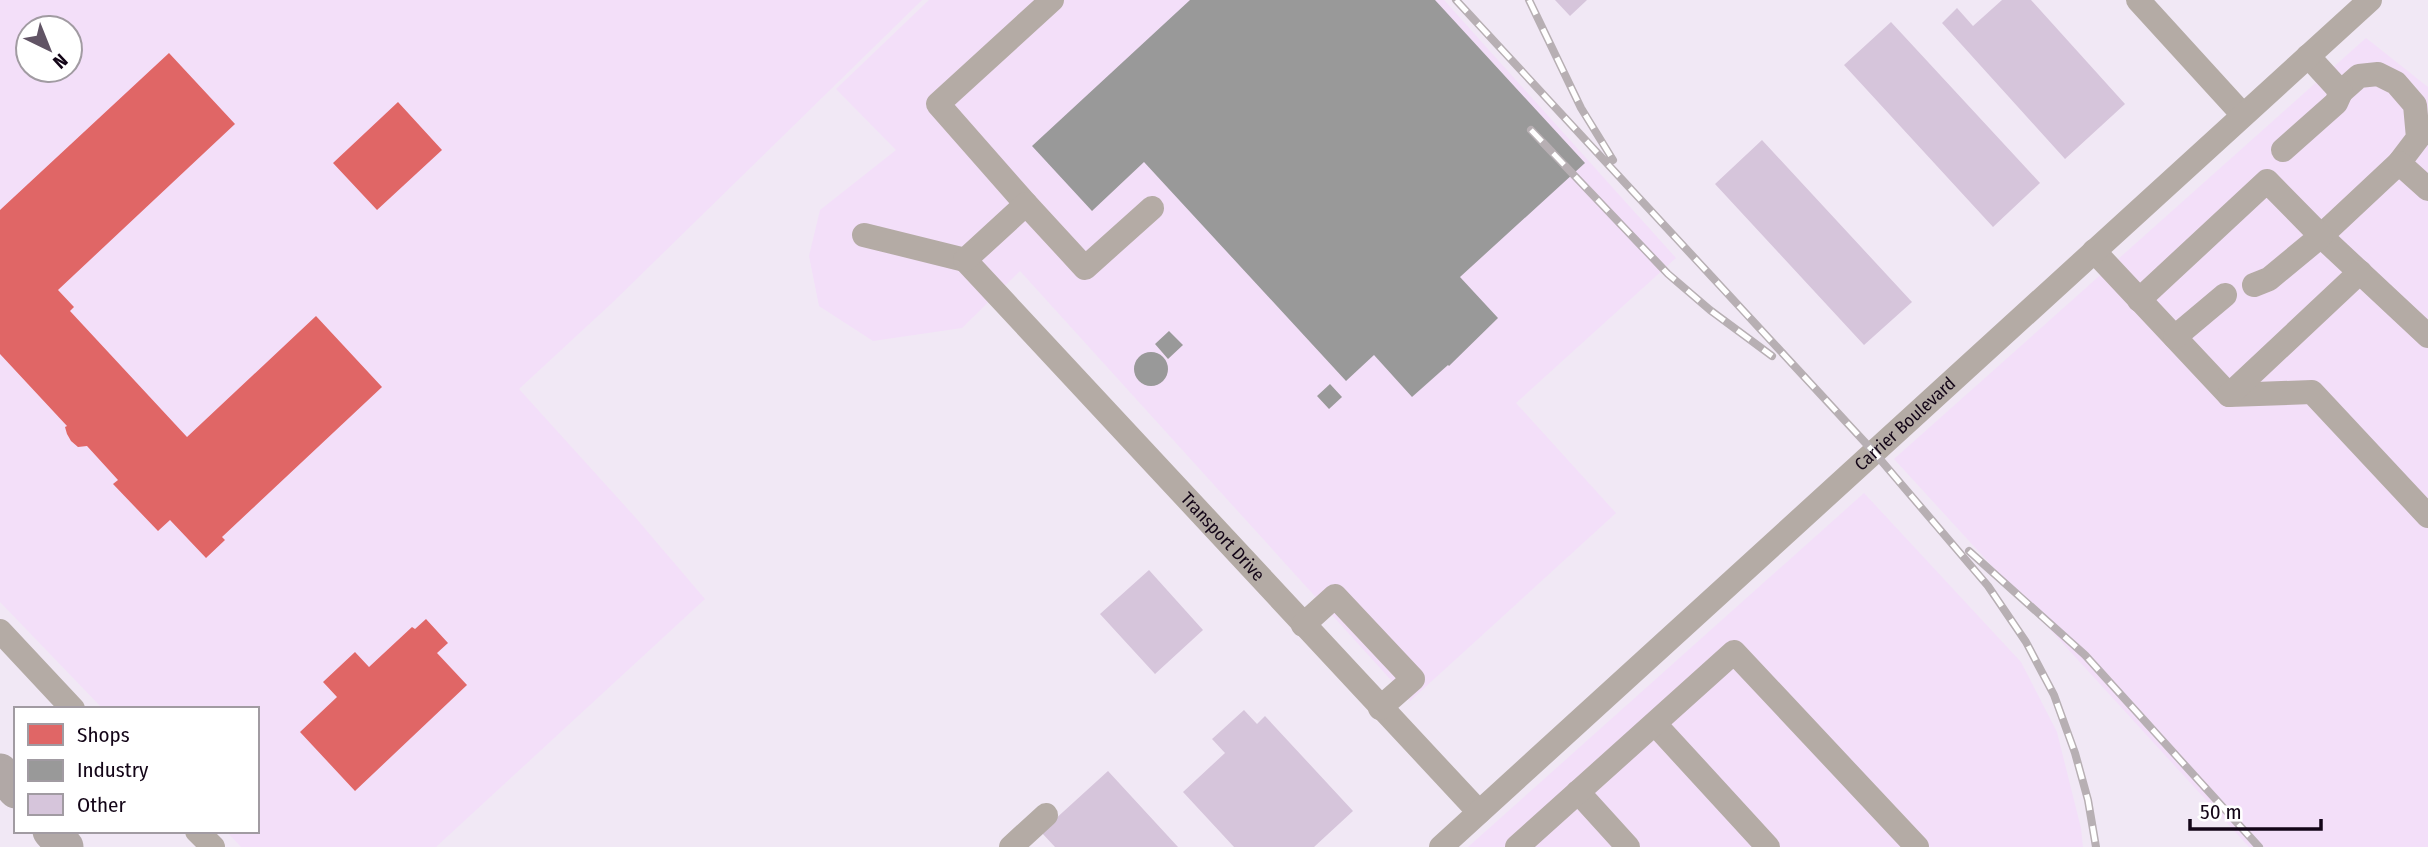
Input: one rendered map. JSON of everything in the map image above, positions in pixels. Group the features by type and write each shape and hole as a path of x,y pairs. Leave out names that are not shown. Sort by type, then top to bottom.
{"highway":[{"path":"0,772 14,788"},
{"path":"53,833 65,847"}],"street":[{"path":"1052,0 938,104 1086,268 1152,208"},
{"path":"2138,0 2243,116"},
{"name":"Carrier Boulevard","path":"1441,847 2370,0"},
{"path":"2308,56 2340,92"},
{"path":"2254,285 2269,279 2321,236 2399,163 2418,138 2415,105 2396,83 2378,74 2359,76 2340,92 2336,103 2283,150"},
{"path":"2399,163 2428,189"},
{"path":"2139,300 2266,181 2428,336"},
{"path":"864,235 965,260 1026,204"},
{"path":"2094,251 2229,395 2312,392 2428,516"},
{"name":"Transport Drive","path":"965,260 1479,812"},
{"path":"2229,395 2360,272"},
{"path":"2175,337 2225,295"},
{"path":"1303,625 1335,596 1404,669 1413,679 1380,708"},
{"path":"0,631 71,707"},
{"path":"1517,847 1734,652 1917,847"},
{"path":"1655,724 1768,847"},
{"path":"1578,792 1628,847"},
{"path":"1011,847 1046,815"},
{"path":"199,833 213,847"}],"shaded area":[{"path":"0,0 922,0 612,303 519,389 705,599 436,847 241,847 228,833 259,833 259,707 101,707 0,602"},
{"path":"929,0 1444,0 1676,258 1516,403 1616,513 1410,701 1020,271 962,328 873,341 819,306 809,256 820,210 896,150 836,89"},
{"path":"2366,38 2428,87 2428,847 2249,847 1894,459"},
{"path":"1864,493 2021,662 2057,732 2081,828 2083,847 1468,847"}],"building: Shops":[{"path":"169,53 235,124 58,290 74,307 70,311 187,437 316,316 382,387 222,537 225,540 206,558 170,520 158,531 113,484 118,480 87,446 78,447 71,441 65,427 67,426 0,354 0,210"},
{"path":"398,102 442,150 377,210 333,163"},
{"path":"426,619 448,643 437,653 467,685 355,791 300,732 337,697 323,682 355,652 369,667 412,627 415,629"}],"building: Industry":[{"path":"1190,0 1435,0 1585,163 1460,277 1498,318 1449,366 1412,397 1374,355 1346,381 1144,162 1092,211 1032,146"},
{"path":"1169,331 1183,345 1168,359 1155,344"},
{"path":"1151,352 1163,357 1168,369 1163,381 1151,386 1139,381 1134,369 1139,357"},
{"path":"1330,384 1342,397 1329,409 1317,396"}],"building: Other":[{"path":"1555,0 1587,0 1570,16"},
{"path":"2002,0 2031,0 2125,104 2065,159 1942,23 1957,8 1973,26"},
{"path":"1891,22 2040,183 1993,227 1844,65"},
{"path":"1762,140 1912,302 1864,345 1715,184"},
{"path":"1149,570 1203,630 1155,674 1100,614"},
{"path":"1244,710 1257,724 1265,716 1353,811 1314,847 1234,847 1183,792 1225,753 1212,739"},
{"path":"1108,771 1178,847 1055,847 1041,832"}],"railway":[{"path":"1456,0 1873,451 1988,586 2026,642 2054,695 2075,753 2088,800 2096,847"},
{"path":"1529,0 1581,108 1613,160"},
{"path":"1531,130 1668,274 1710,310 1772,356"},
{"path":"1969,551 2085,655 2259,847"}]}
